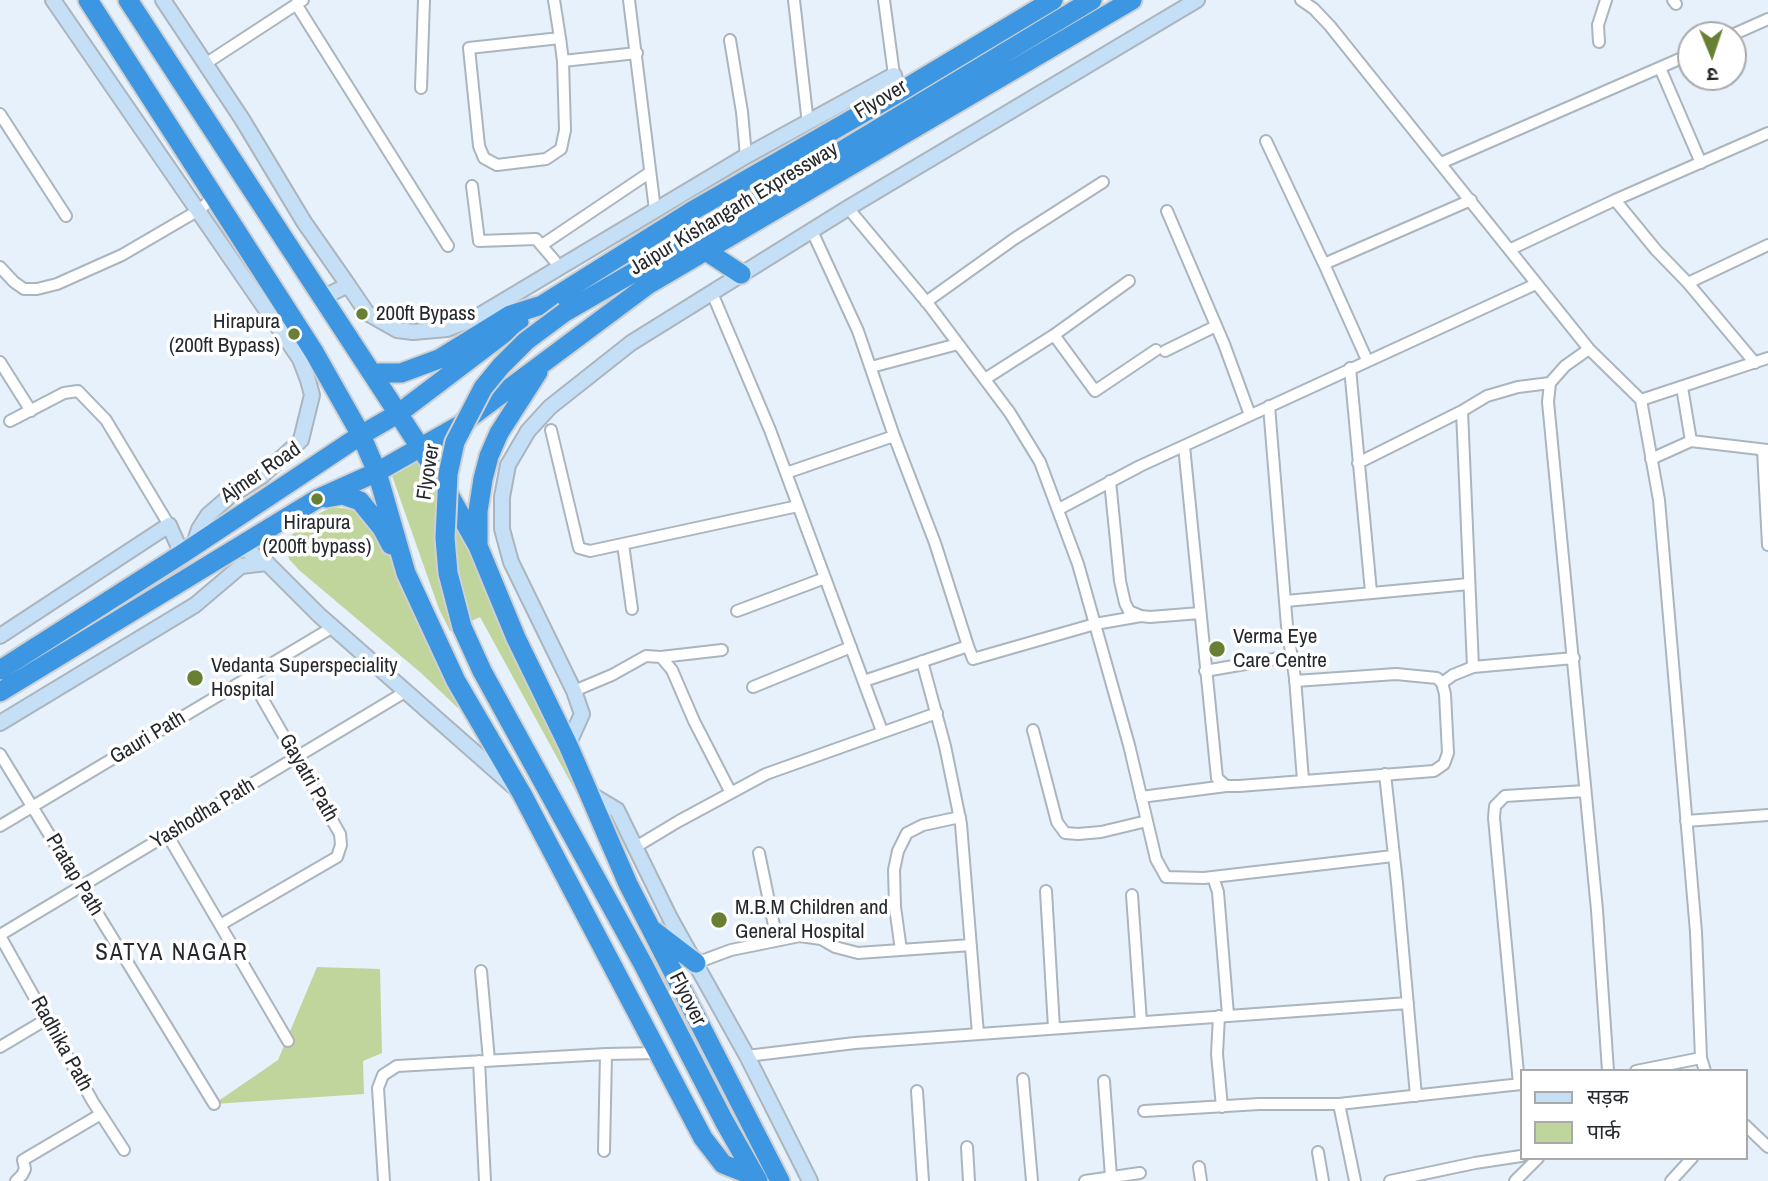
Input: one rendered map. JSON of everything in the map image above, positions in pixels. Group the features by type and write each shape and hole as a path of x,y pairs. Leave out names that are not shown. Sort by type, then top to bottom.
{"highway":[{"path":"88,0 206,204 314,352 361,435 377,472 406,573"},
{"path":"128,0 421,448 478,545 516,638 568,745 650,928 780,1181"},
{"path":"372,373 401,373 439,359 510,315 542,305 896,84 1053,0"},
{"name":"Flyover","path":"757,1179 482,671 462,627 448,573 445,538 448,474 455,442 483,388 501,366 526,341 565,312 785,185 1092,0"},
{"name":"Jaipur Kishangarh Expressway","path":"546,359 649,284 1132,0"},
{"path":"706,251 741,274"},
{"name":"Ajmer Road","path":"0,670 361,435 399,414 542,305"},
{"path":"0,692 317,499 377,472 460,425 546,359"},
{"path":"478,545 478,511 489,456 499,433 546,359"},
{"path":"317,499 343,495 360,501 382,528 456,681 522,794 703,1138 725,1173 757,1179"},
{"path":"650,928 696,962"}],"street":[{"path":"10,421 64,393 78,391 106,420 169,525 188,550 208,515 230,496 262,476 301,440 312,395 300,359 206,204 53,0"},
{"path":"163,0 242,119 304,222 367,313 397,330 429,331 447,329 475,318 746,156 896,84 884,0"},
{"path":"421,88 424,0"},
{"path":"554,0 560,38 563,61 565,130 561,149 546,159 497,165 484,158 479,146 469,48 560,38"},
{"path":"629,0 654,209"},
{"path":"794,0 808,124"},
{"path":"568,745 582,714 574,691 511,562 502,529 502,497 508,465 528,431 550,407 631,343 848,208 1197,0"},
{"path":"1301,0 1330,26 1589,349 1641,400 1659,500 1696,932 1701,1058 1705,1069"},
{"path":"1600,42 1598,25 1606,0"},
{"path":"205,64 299,2 448,246"},
{"path":"1747,28 1768,19"},
{"path":"730,40 746,156"},
{"path":"563,61 637,53"},
{"path":"1441,163 1677,60"},
{"path":"1660,68 1701,163"},
{"path":"0,114 66,216"},
{"path":"1511,249 1615,200 1768,134"},
{"path":"1266,141 1367,360"},
{"path":"542,245 649,173"},
{"path":"926,302 1014,239 1103,182"},
{"path":"472,186 478,240 536,239 560,267"},
{"path":"1324,264 1471,200"},
{"path":"1615,200 1755,363"},
{"path":"0,267 24,289 57,284 122,256 206,204"},
{"path":"848,208 985,379 1040,462 1078,564 1156,859 1166,877 1213,877 1393,856"},
{"path":"1167,211 1250,415"},
{"path":"812,231 858,331 935,543 972,659 1095,624 1141,616 1200,613"},
{"path":"1688,284 1768,246"},
{"path":"985,379 1054,335 1129,281"},
{"path":"1059,509 1184,446 1536,284"},
{"path":"323,298 348,285"},
{"path":"712,293 786,473 882,731"},
{"path":"1054,335 1095,391 1161,350 1216,326"},
{"path":"871,367 958,344"},
{"path":"1589,349 1565,366 1550,383 1548,402 1597,910 1608,1069"},
{"path":"1641,400 1768,358"},
{"path":"0,362 31,411"},
{"path":"1350,368 1371,592"},
{"path":"312,395 329,379"},
{"path":"1358,463 1487,397 1518,387 1550,383"},
{"path":"1682,387 1691,441"},
{"path":"1269,406 1303,780"},
{"path":"1462,411 1473,667"},
{"path":"551,430 579,548 590,551 798,506"},
{"path":"786,473 894,436"},
{"path":"1651,459 1691,441 1765,450 1768,545"},
{"path":"1184,446 1217,778 1226,786"},
{"path":"1110,481 1120,581 1125,603 1129,611 1141,616"},
{"path":"0,636 169,525"},
{"path":"623,544 632,609"},
{"path":"241,547 267,563 333,627 522,794"},
{"path":"0,723 195,606 241,566 267,563"},
{"path":"737,611 825,578"},
{"path":"1286,601 1469,584"},
{"name":"Gauri Path","path":"0,826 333,627"},
{"path":"864,681 968,646"},
{"path":"753,687 851,647"},
{"path":"574,691 612,675 646,656 662,657 722,650"},
{"path":"1205,671 1291,656"},
{"path":"662,657 672,670 730,793"},
{"path":"1442,683 1473,667 1574,658"},
{"path":"922,662 937,713 960,817 968,887 978,1034"},
{"path":"1141,797 1226,786 1434,771 1444,764 1448,753 1446,694 1437,678 1395,674 1295,681"},
{"name":"Gayatri Path","path":"220,925 337,857 341,845 340,834 250,677"},
{"name":"Yashodha Path","path":"0,936 405,692"},
{"path":"634,848 766,774 937,713"},
{"path":"1033,730 1057,822 1065,833 1101,832 1147,821"},
{"name":"Pratap Path","path":"0,754 214,1104"},
{"path":"1385,774 1416,1096"},
{"path":"1144,1111 1283,1103 1339,1104 1520,1084 1495,806 1505,796 1585,791"},
{"path":"587,792 617,810 670,918 747,1056 810,1181"},
{"path":"1686,821 1768,815"},
{"path":"901,950 895,907 894,870 898,851 907,833 923,825 960,817"},
{"path":"168,836 288,1041"},
{"path":"759,853 777,940"},
{"path":"1213,877 1218,891 1224,1016 1217,1054 1222,1107"},
{"path":"1045,891 1054,1028"},
{"path":"1132,895 1141,1022"},
{"name":"Radhika Path","path":"0,936 124,1150"},
{"path":"696,962 731,950 800,936 821,939 835,947 858,953 971,945"},
{"path":"481,971 485,1181"},
{"path":"747,1056 855,1043 1408,1003"},
{"path":"0,1047 47,1019"},
{"path":"384,1181 378,1088 383,1075 397,1066 659,1053"},
{"path":"604,1151 606,1054"},
{"path":"1646,1069 1701,1058"},
{"path":"1023,1079 1032,1181"},
{"path":"1104,1082 1111,1177"},
{"path":"918,1091 923,1181"},
{"path":"1339,1104 1355,1181"},
{"path":"16,1181 23,1175 23,1160 101,1114"},
{"path":"1747,1127 1768,1147"},
{"path":"967,1147 969,1181"},
{"path":"1318,1152 1323,1181"},
{"path":"1390,1181 1520,1156"},
{"path":"1516,1181 1536,1160"},
{"path":"1679,1178 1691,1160"},
{"path":"1199,1167 1201,1181"},
{"path":"1085,1181 1140,1173"}],"green space":[{"path":"414,456 465,523 593,823 480,617 450,631 439,609 391,473"},
{"path":"330,508 355,511 366,521 387,550 407,595 464,705 458,708 289,559 289,537 316,515"},
{"path":"317,967 380,969 382,1053 363,1061 364,1094 214,1104 278,1060"}],"place":[{"name":"200ft Bypass","path":"362,314"},
{"name":"Hirapura (200ft Bypass)","path":"294,334"},
{"name":"Hirapura (200ft bypass)","path":"317,499"},
{"name":"Verma Eye Care Centre","path":"1217,649"},
{"name":"Vedanta Superspeciality Hospital","path":"195,678"},
{"name":"M.B.M Children and General Hospital","path":"719,920"}],"district":[{"name":"SATYA NAGAR","path":"172,954"}]}
